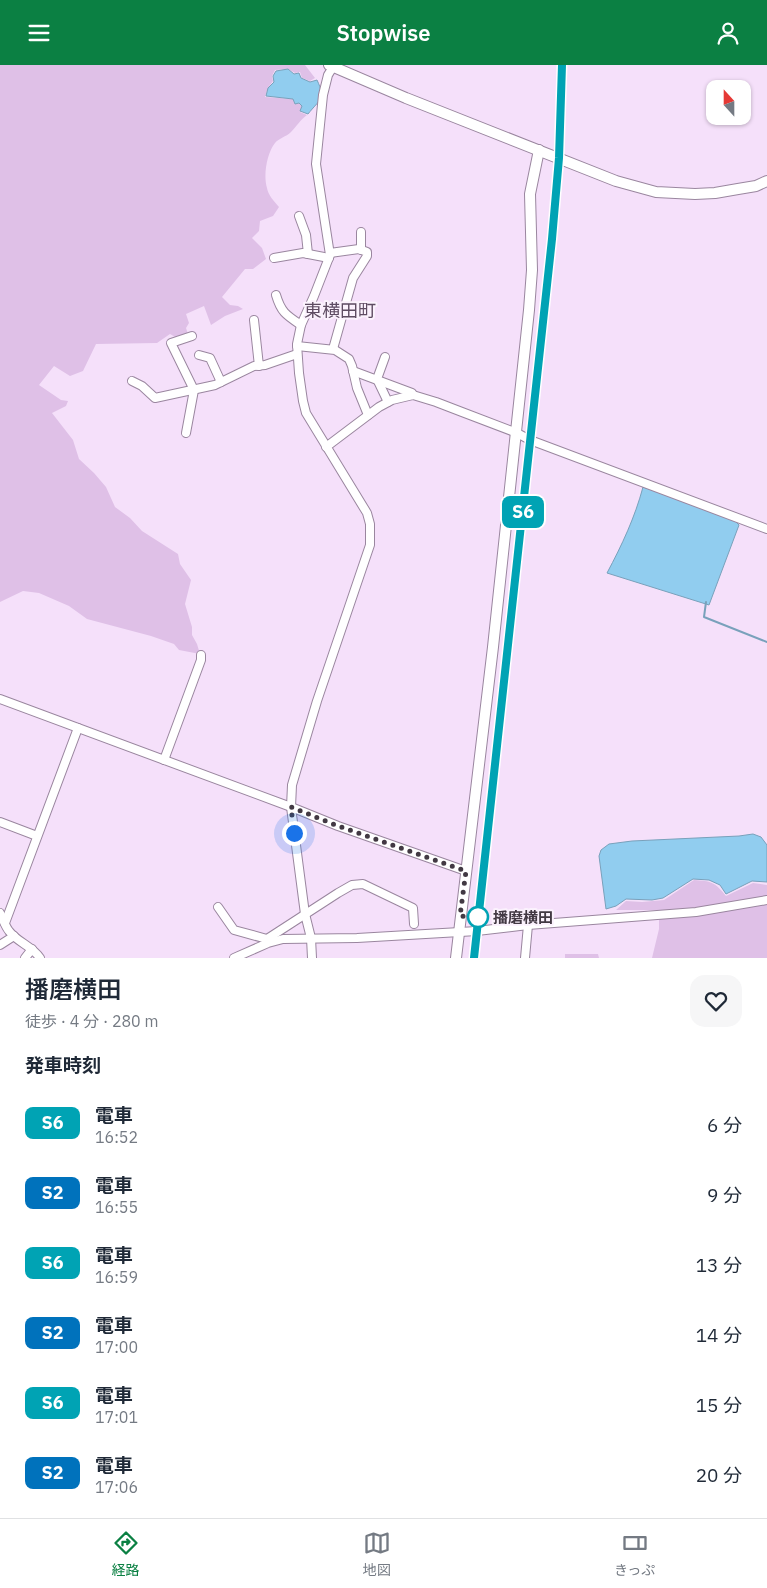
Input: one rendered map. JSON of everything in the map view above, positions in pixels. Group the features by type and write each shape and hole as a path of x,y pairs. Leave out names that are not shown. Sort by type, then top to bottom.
{"street":[{"path":"312,958 311,938 305,914 291,807 292,785 295,769 365,560 371,534 367,513 306,413 302,401 297,354 300,325 329,255 316,164 324,95 331,66 406,98 616,181 656,192 679,194 715,193 756,186 767,181"},
{"path":"456,958 517,433 532,270 530,194 539,150"},
{"path":"299,216 306,235 308,254"},
{"path":"361,232 361,250"},
{"path":"274,257 294,254 329,255 358,249 367,252 367,256 353,279 333,349"},
{"path":"276,295 284,313 300,325"},
{"path":"254,320 258,366"},
{"path":"186,433 194,390 171,343 192,336"},
{"path":"297,346 333,349 344,354 349,359 357,388 368,415"},
{"path":"132,381 142,386 155,398 221,382 245,370 297,354"},
{"path":"200,355 210,359 221,382"},
{"path":"385,357 377,379 388,402"},
{"path":"352,371 767,529"},
{"path":"326,447 388,402 413,395"},
{"path":"164,760 201,660 201,655"},
{"path":"0,699 338,826 466,871"},
{"path":"5,923 78,728"},
{"path":"0,822 38,833"},
{"path":"234,958 246,955 305,914 352,885 363,883 412,908 414,923"},
{"path":"218,907 234,930 267,941 477,931 528,925 696,912 767,900"},
{"path":"0,913 9,931 32,949 40,958"},
{"path":"525,958 528,925"},
{"path":"0,945 14,936"},
{"path":"25,958 32,949"}],"shaded area":[{"path":"0,65 305,65 315,78 310,81 302,78 300,72 295,73 288,69 275,70 272,76 273,81 265,97 293,99 295,104 299,103 302,106 300,112 307,115 291,132 275,143 268,158 265,177 267,188 270,196 279,207 273,216 260,221 259,231 252,238 262,248 266,259 253,269 245,269 222,297 230,305 243,309 225,316 211,325 204,306 186,314 189,323 186,328 188,334 177,338 170,334 157,343 96,344 83,371 70,376 54,366 39,385 61,400 68,401 66,406 52,413 73,440 79,459 106,487 115,507 130,518 142,531 178,554 180,564 191,580 185,604 192,627 192,635 200,654 179,650 174,644 151,636 87,619 69,606 39,593 23,591 0,602"},
{"path":"694,880 712,883 726,896 753,883 767,885 767,958 652,958 659,929 659,910 616,910 626,901 664,900"},
{"path":"565,954 598,954 599,958 565,958"}],"water":[{"path":"288,69 294,74 299,73 301,78 310,82 317,80 320,86 320,99 308,114 300,111 302,106 299,103 295,104 293,99 266,96 268,88 274,82 273,76 276,71"},
{"path":"643,487 732,518 739,525 709,605 607,573 628,531"},
{"path":"753,834 761,837 767,845 767,882 752,881 726,894 720,885 709,880 693,879 663,898 652,900 626,899 616,906 606,909 599,856 601,850 609,844"}],"waterway":[{"path":"706,602 704,617 767,642"}],"railway":[{"path":"474,958 553,239 559,158 562,65"}],"train":[{"name":"S6","path":"474,958 552,239 559,158 562,65"}],"place":[{"name":"播磨横田","path":"478,917"}],"district":[{"name":"東横田町","path":"340,310"}],"route":[{"path":"294,833 291,807 338,826 466,871 460,916 478,917"}]}
